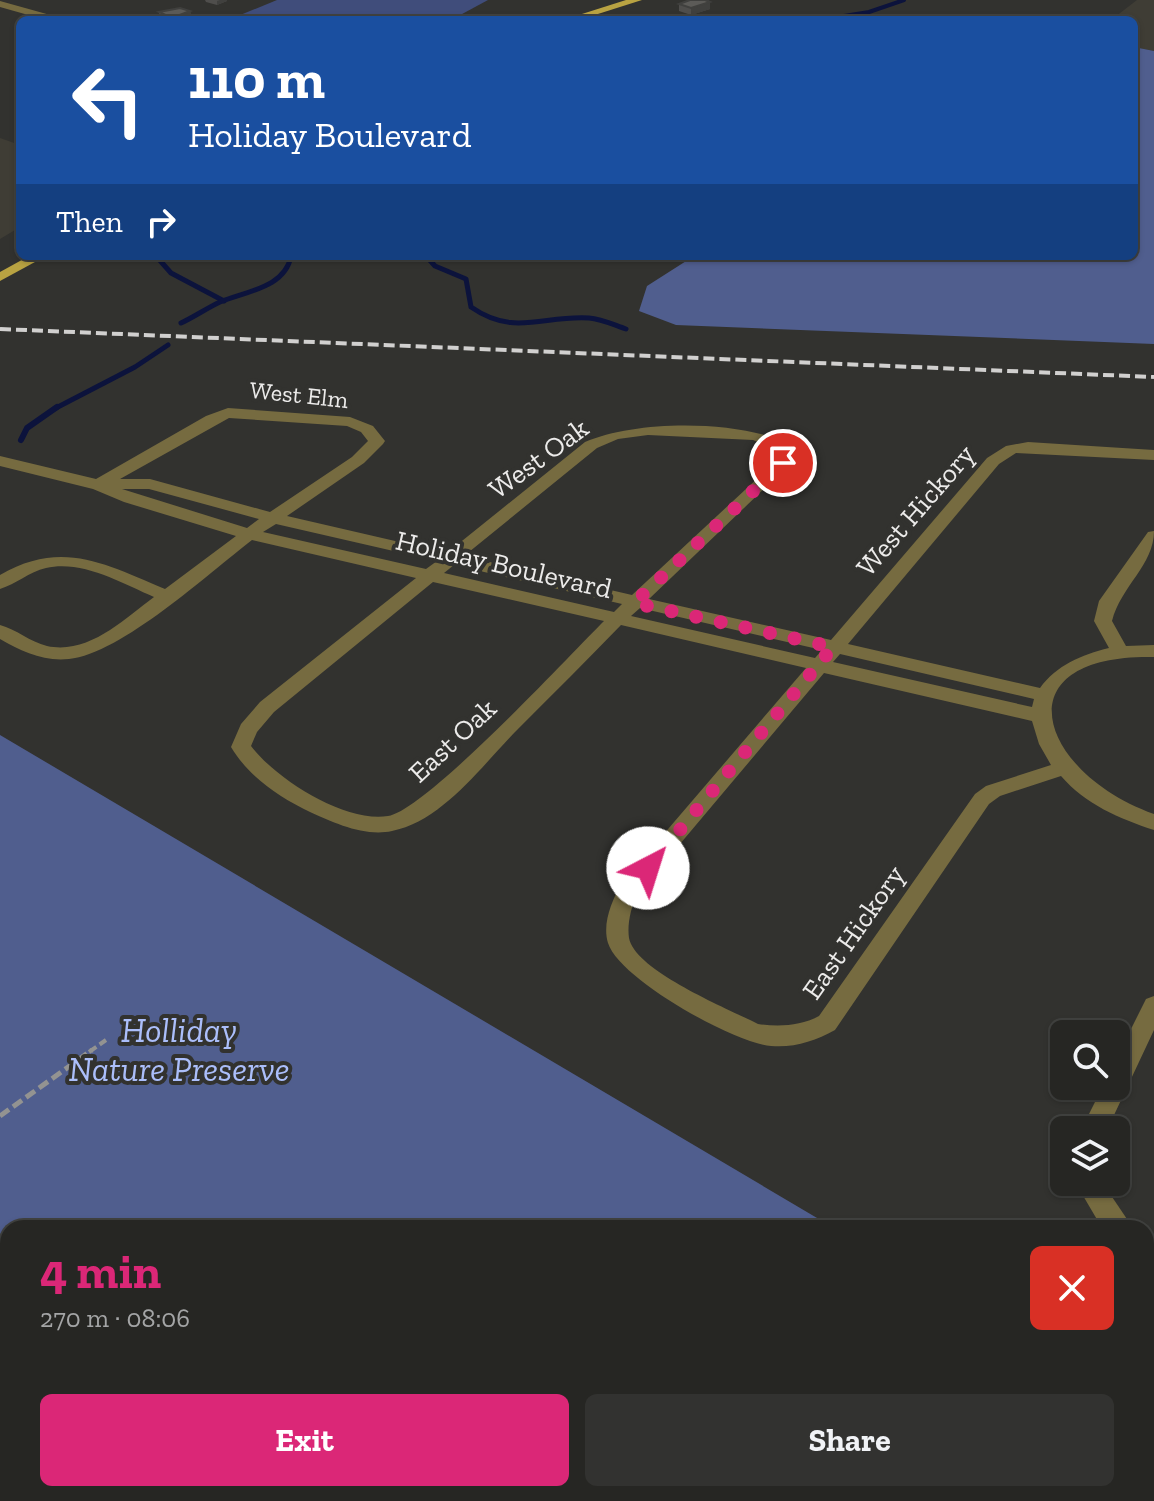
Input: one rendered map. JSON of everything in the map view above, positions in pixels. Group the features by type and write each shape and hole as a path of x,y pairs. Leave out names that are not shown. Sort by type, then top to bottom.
{"main road":[{"path":"582,16 637,0"},
{"path":"0,277 32,260"}],"street":[{"path":"0,4 43,16"},
{"name":"West Elm","path":"99,485 211,419 228,413 350,422 367,429 377,441 358,460 273,518"},
{"name":"West Oak","path":"450,557 591,445 614,435 648,430 756,435 779,445 783,463 634,603"},
{"name":"West Hickory","path":"833,647 999,455 1028,447 1154,455"},
{"name":"Holiday Boulevard","path":"0,461 99,485 130,498 249,534 1040,716"},
{"name":"Holiday Boulevard","path":"99,485 150,484 273,518 1044,695"},
{"path":"0,631 31,648 54,654 79,651 106,640 273,518"},
{"path":"1120,652 1103,621 1108,601 1154,536"},
{"name":"East Oak","path":"450,557 267,707 248,729 241,747 248,761 301,797 347,819 366,825 389,824 409,816 442,793 634,603"},
{"path":"0,583 46,559 70,559 167,596"},
{"name":"East Hickory","path":"833,647 629,890 620,908 618,941 631,961 654,981 754,1033 790,1036 809,1033 827,1023 840,1008 982,799 993,791 1064,768"},
{"path":"1154,651 1120,652 1092,658 1065,671 1044,695 1040,716 1043,732 1064,768 1106,801 1154,822"},
{"path":"1130,1056 1154,1006"},
{"path":"1096,1196 1112,1220"}],"path":[{"path":"0,1116 106,1040"}],"shaded area":[{"path":"277,0 488,0 458,16 238,16"},
{"path":"1137,0 1154,0 1154,51 1138,48 1138,16 1116,16"},
{"path":"0,138 16,144 16,229 0,239"}],"green space":[{"path":"1138,48 1154,51 1154,344 676,325 639,311 647,286 688,260 1138,260"},
{"name":"Holliday Nature Preserve","path":"0,735 820,1220 0,1220"}],"building":[{"path":"690,0 710,2 691,8 679,4"},
{"path":"180,8 190,11 177,16 159,12"}],"waterway":[{"path":"844,16 869,12 904,0"},
{"path":"160,260 171,273 224,301"},
{"path":"224,301 273,282 290,260"},
{"path":"430,260 435,266 466,279 471,307 501,321 529,323 589,318 626,329"},
{"path":"181,323 224,301"},
{"path":"55,409 135,367 168,345"},
{"path":"21,440 27,428 55,409"}],"railway":[{"path":"0,329 1154,377"}],"route":[{"path":"648,868 833,647 634,603 783,463"}]}
